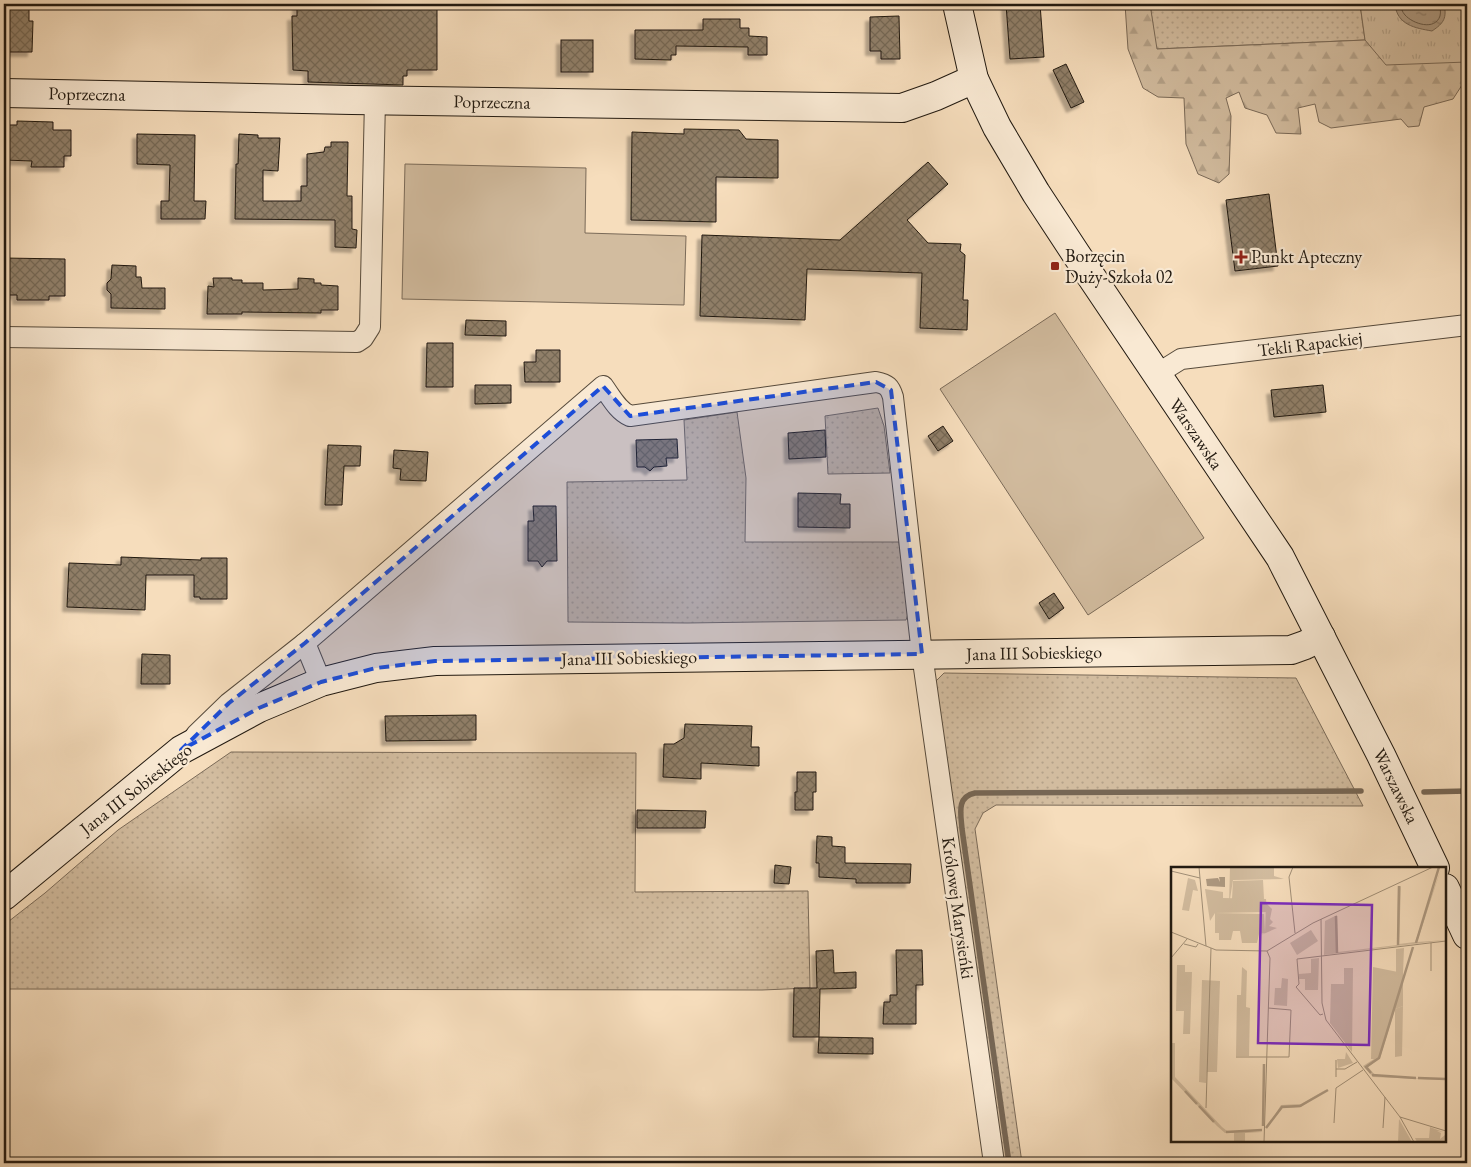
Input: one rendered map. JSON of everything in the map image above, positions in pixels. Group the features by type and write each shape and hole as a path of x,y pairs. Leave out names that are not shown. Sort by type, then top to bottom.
{"main road":[{"name":"Warszawska","path":"957,4 974,79 996,127 1036,193 1280,558 1381,755 1435,867"},
{"name":"Poprzeczna","path":"4,92 902,108 936,96 974,79"},
{"name":"Jana III Sobieskiego","path":"4,896 182,750 259,708 321,682 376,668 435,661 1291,650 1306,645 1321,636"},
{"path":"1446,890 1467,936"}],"street":[{"path":"4,337 357,342 363,338 370,327 375,100"},
{"name":"Tekli Rapackiej","path":"1157,374 1181,359 1467,325"},
{"name":"Królowej Marysieńki","path":"305,643 603,386 620,410 630,416 876,382 884,383 893,397 922,654 994,1163"},
{"path":"182,750 229,703 305,643 321,682"}],"highlighted area":[{"path":"876,382 891,390 922,654 435,661 376,668 321,682 259,708 181,750 229,703 305,643 603,386 630,416"}],"green space":[{"path":"1125,4 1150,4 1157,49 1365,40 1381,46 1467,53 1467,81 1464,82 1453,99 1424,107 1419,126 1408,127 1401,119 1331,128 1319,122 1315,104 1298,108 1301,134 1276,133 1267,115 1245,108 1239,92 1226,98 1231,116 1229,174 1219,183 1198,174 1186,144 1184,98 1158,97 1143,88 1128,49"},
{"path":"1150,4 1360,4 1365,40 1156,49"},
{"path":"1360,4 1467,4 1467,62 1386,65 1365,40"},
{"path":"405,164 586,168 585,233 686,236 684,305 402,299"},
{"path":"1055,313 1204,538 1088,615 940,389"},
{"path":"878,408 884,426 890,473 828,474 825,416"},
{"path":"737,412 746,478 745,542 899,542 908,614 906,620 687,623 568,622 567,482 687,480 684,420"},
{"path":"944,673 1296,678 1363,806 996,805 983,813 975,829 1022,1163 1003,1163 935,682"},
{"path":"231,752 636,753 635,892 808,891 810,988 762,990 4,989 4,925 45,893 118,830"}],"water":[{"path":"1395,4 1444,4 1445,17 1442,23 1432,31 1413,27 1399,17"}],"building":[{"path":"4,4 29,4 29,21 33,21 32,52 4,52"},
{"path":"297,4 437,4 437,70 407,70 407,76 403,76 403,85 308,82 308,71 293,70 292,16 297,16"},
{"path":"1006,4 1040,4 1044,57 1010,59"},
{"path":"899,16 900,59 881,59 881,51 870,51 870,17"},
{"path":"703,19 740,19 740,28 749,28 749,36 767,37 767,55 748,55 748,47 676,46 676,55 671,55 671,60 635,59 635,30 703,30"},
{"path":"561,40 593,40 593,72 561,72"},
{"path":"1066,64 1084,102 1071,108 1053,70"},
{"path":"17,121 53,122 53,130 71,130 71,156 64,156 64,167 31,167 32,161 4,160 4,128 7,128 7,125 17,125"},
{"path":"684,129 739,130 746,139 778,140 778,178 716,177 716,222 631,220 632,132 684,134"},
{"path":"137,134 195,135 194,201 206,201 205,219 161,219 161,201 169,201 170,165 137,164"},
{"path":"239,134 258,135 258,138 280,138 278,171 263,170 263,201 301,201 301,186 307,186 307,154 324,152 325,147 331,147 331,142 348,142 347,196 352,196 352,229 357,230 356,248 335,247 335,220 235,219 236,164 238,164"},
{"path":"928,162 948,184 907,220 928,243 961,244 960,251 965,255 963,300 968,300 967,330 920,328 922,273 807,269 805,320 700,316 702,235 840,240"},
{"path":"1269,194 1278,266 1235,271 1226,200"},
{"path":"4,258 65,259 65,296 49,296 49,300 17,300 17,295 4,295"},
{"path":"112,265 136,266 136,277 141,277 142,288 165,288 165,309 111,308 111,294 107,290 107,283 111,279"},
{"path":"213,278 232,278 232,280 242,280 242,283 263,283 263,290 298,289 298,278 314,279 314,283 338,286 338,310 321,310 321,313 242,312 242,314 207,314 208,286 214,287"},
{"path":"466,320 506,321 506,336 465,335"},
{"path":"427,343 453,343 453,387 426,387"},
{"path":"536,350 560,350 560,382 525,382 524,362 536,362"},
{"path":"475,385 511,385 511,403 475,404"},
{"path":"1323,385 1326,412 1274,417 1271,390"},
{"path":"943,426 953,441 938,451 928,436"},
{"path":"825,430 826,457 789,459 788,433"},
{"path":"677,439 678,458 666,458 667,466 654,467 650,471 645,467 637,467 636,440"},
{"path":"328,445 361,446 360,466 344,466 342,505 325,505"},
{"path":"394,450 428,452 426,481 400,480 401,469 393,468"},
{"path":"798,493 841,494 840,504 850,504 850,528 798,527"},
{"path":"533,506 556,506 557,561 547,561 542,567 538,561 528,561 528,521 534,521"},
{"path":"121,557 201,560 201,558 227,558 227,599 200,599 200,597 194,597 194,575 146,575 145,610 67,607 69,563 121,565"},
{"path":"1054,593 1064,608 1049,619 1039,603"},
{"path":"142,654 170,655 170,684 141,684"},
{"path":"476,715 476,740 386,741 385,716"},
{"path":"685,724 752,726 751,747 759,747 759,766 701,763 701,779 663,777 664,744 674,744 684,738"},
{"path":"797,772 816,772 816,792 813,792 813,810 795,810"},
{"path":"637,810 706,811 705,828 637,828"},
{"path":"817,836 832,837 832,846 845,847 845,863 911,864 910,883 856,883 856,879 819,877 819,863 816,863"},
{"path":"775,865 791,867 789,884 774,883"},
{"path":"833,950 834,973 856,972 856,988 820,989 819,1037 793,1037 794,988 817,988 816,951"},
{"path":"896,950 922,950 923,985 916,985 916,1024 883,1024 884,1002 890,1002 890,995 897,995"},
{"path":"819,1037 873,1038 873,1054 818,1053"}],"waterway":[{"path":"1009,1163 962,829 961,807 965,798 975,793 1361,791"},
{"path":"1424,792 1467,791"}],"place":[{"name":"Punkt Apteczny","path":"1241,257"},
{"name":"Borzęcin Duży-Szkoła 02","path":"1055,266"}]}
